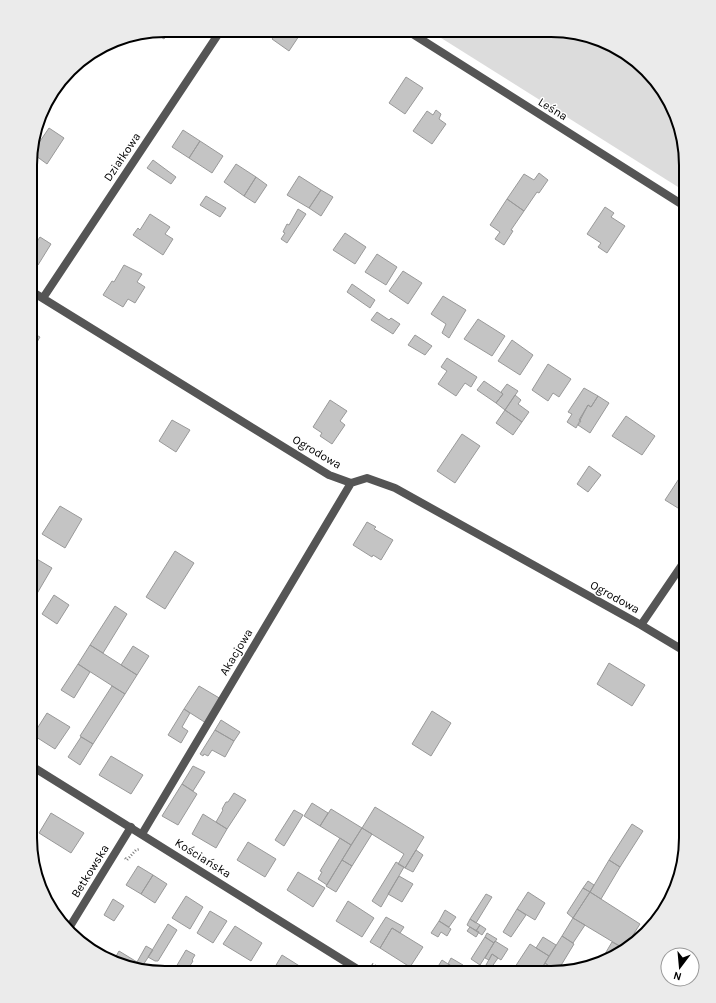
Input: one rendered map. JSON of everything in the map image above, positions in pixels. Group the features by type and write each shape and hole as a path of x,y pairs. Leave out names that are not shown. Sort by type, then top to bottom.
{"street":[{"name":"Działkowa","path":"43,298 216,37"},
{"name":"Leśna","path":"417,37 679,203"},
{"name":"Ogrodowa","path":"37,294 330,475 351,482 367,478 395,488 641,625 679,648"},
{"name":"Akacjowa","path":"142,834 351,482"},
{"path":"641,625 679,569"},
{"name":"Kościańska","path":"37,769 352,966"},
{"name":"Betkowska","path":"71,924 131,827"}],"path":[{"path":"116,852 128,860 136,850 142,848 146,851"}],"shaded area":[{"path":"440,37 567,38 584,41 615,54 641,75 652,87 666,109 677,140 679,157 679,188"}],"building":[{"path":"274,37 298,37 289,51 272,39"},
{"path":"406,77 423,88 405,114 389,103"},
{"path":"436,110 441,114 439,119 446,124 432,144 413,131 427,111 433,115"},
{"path":"49,128 64,138 47,164 37,157 39,143"},
{"path":"183,130 200,141 189,158 172,147"},
{"path":"200,141 223,156 212,173 189,158"},
{"path":"153,160 176,177 171,184 147,168"},
{"path":"236,164 256,177 244,196 224,182"},
{"path":"539,173 548,180 539,193 537,192 524,211 507,199 524,174 534,180"},
{"path":"299,176 321,190 309,208 287,195"},
{"path":"256,177 267,185 255,203 244,196"},
{"path":"321,190 333,197 321,216 309,208"},
{"path":"206,196 226,208 220,217 200,205"},
{"path":"507,199 524,211 511,230 513,231 504,245 495,239 500,232 490,225"},
{"path":"605,207 614,213 611,217 625,226 607,253 598,247 601,243 587,234"},
{"path":"298,209 306,214 287,243 281,239 285,233 283,232 287,224 289,225"},
{"path":"150,214 170,227 165,234 173,239 163,255 133,235 138,228 140,230"},
{"path":"345,233 366,247 355,264 333,250"},
{"path":"40,237 51,244 38,265 37,264 37,242"},
{"path":"377,254 397,267 386,285 365,272"},
{"path":"124,265 142,274 137,282 145,287 135,303 128,299 123,307 103,295 112,281 114,282"},
{"path":"403,271 422,283 408,304 389,291"},
{"path":"352,284 375,300 370,308 347,292"},
{"path":"443,296 466,310 449,338 442,333 446,324 431,314"},
{"path":"377,312 389,320 391,318 400,324 393,334 371,320"},
{"path":"478,319 505,336 492,356 464,339"},
{"path":"37,335 40,337 37,342"},
{"path":"415,335 432,346 425,355 408,345"},
{"path":"512,340 533,355 520,375 498,361"},
{"path":"447,358 477,377 471,387 465,383 456,396 438,384 447,371 441,367"},
{"path":"548,364 571,379 559,397 553,393 548,401 532,390"},
{"path":"484,381 503,394 496,403 477,390"},
{"path":"507,384 518,391 505,410 496,403 503,394 501,392"},
{"path":"584,388 598,396 591,407 588,405 576,428 567,422 572,414 568,412"},
{"path":"515,395 521,400 518,404 529,412 522,422 505,410"},
{"path":"598,396 609,403 590,433 578,425 581,421 579,420 588,405 591,407"},
{"path":"330,400 347,411 340,421 345,425 332,444 320,436 322,433 313,427"},
{"path":"505,410 522,422 513,435 496,423"},
{"path":"626,416 655,436 642,455 612,436"},
{"path":"172,420 190,430 176,452 159,441"},
{"path":"462,434 480,446 455,483 437,471"},
{"path":"589,466 601,475 588,492 577,484"},
{"path":"679,479 679,509 665,500"},
{"path":"60,506 82,519 65,548 42,534"},
{"path":"367,522 376,527 374,529 393,540 381,560 373,555 372,557 353,545"},
{"path":"175,551 194,563 165,609 146,597"},
{"path":"37,559 52,568 37,594"},
{"path":"54,595 69,605 57,624 42,614"},
{"path":"115,606 127,614 103,653 90,645"},
{"path":"90,645 137,675 125,694 78,664"},
{"path":"133,646 149,656 137,675 121,665"},
{"path":"609,663 645,685 632,706 597,684"},
{"path":"78,664 90,672 74,698 61,690"},
{"path":"112,686 125,694 93,744 80,736"},
{"path":"199,686 221,699 206,723 184,709"},
{"path":"184,709 190,713 182,727 188,731 181,743 168,735"},
{"path":"432,711 451,723 431,756 412,744"},
{"path":"47,713 70,727 55,749 37,738 37,729"},
{"path":"221,720 240,732 234,741 215,730"},
{"path":"215,730 234,741 225,757 212,750 208,756 204,754 203,756 200,754"},
{"path":"81,737 93,744 80,765 68,757"},
{"path":"111,756 143,775 131,794 99,775"},
{"path":"193,766 205,772 193,791 182,784"},
{"path":"182,784 197,794 178,825 162,816"},
{"path":"234,793 246,800 227,829 216,822 226,802 228,802"},
{"path":"312,803 328,813 320,826 304,816"},
{"path":"375,807 424,837 405,868 398,864 404,854 362,828"},
{"path":"331,809 362,828 351,845 320,826"},
{"path":"294,810 303,815 284,846 275,840"},
{"path":"51,813 84,833 71,853 39,833"},
{"path":"203,814 227,829 216,848 192,834"},
{"path":"632,824 643,831 620,867 609,860"},
{"path":"362,828 372,834 352,866 342,860"},
{"path":"340,838 351,845 327,885 318,879 322,872 320,871"},
{"path":"248,842 276,859 265,877 237,860"},
{"path":"416,850 423,855 413,872 405,868"},
{"path":"342,860 352,866 336,892 326,886"},
{"path":"609,860 620,867 601,899 590,892"},
{"path":"396,862 404,867 381,907 372,901"},
{"path":"138,866 153,875 141,894 126,885"},
{"path":"298,872 325,888 313,907 287,890"},
{"path":"153,875 167,884 155,903 141,894"},
{"path":"399,876 413,884 402,902 388,894"},
{"path":"588,881 594,885 590,892 583,888"},
{"path":"583,888 590,892 573,918 567,913"},
{"path":"528,892 545,903 535,920 517,909"},
{"path":"590,892 640,924 632,936 619,946 573,918"},
{"path":"486,894 492,897 476,923 470,919"},
{"path":"186,896 203,907 190,929 172,918"},
{"path":"113,899 124,906 114,921 104,915"},
{"path":"348,901 374,918 362,937 336,921"},
{"path":"517,909 526,915 511,937 503,932"},
{"path":"445,910 456,917 449,927 439,921"},
{"path":"210,911 227,921 213,943 197,933"},
{"path":"386,917 404,927 400,933 392,928 380,948 370,942"},
{"path":"573,918 585,925 573,943 562,936"},
{"path":"470,919 480,925 476,931 467,925"},
{"path":"439,921 451,929 447,936 441,932 438,937 431,933"},
{"path":"168,924 177,930 158,961 155,961 148,957"},
{"path":"480,925 486,929 482,935 476,931"},
{"path":"235,926 262,943 251,961 223,944"},
{"path":"470,927 479,932 476,937 467,931"},
{"path":"392,928 423,947 411,966 380,948"},
{"path":"487,933 497,939 494,943 485,937"},
{"path":"562,936 574,944 561,966 549,966 545,963"},
{"path":"485,937 494,943 480,965 471,959"},
{"path":"543,937 556,945 549,956 536,948"},
{"path":"495,941 508,949 501,960 492,954 489,960 485,958"},
{"path":"612,942 619,946 607,953 605,954"},
{"path":"530,944 549,956 543,966 516,966"},
{"path":"146,946 153,950 144,964 132,962 116,956 119,951 137,962"},
{"path":"186,950 195,955 190,966 177,966"},
{"path":"492,954 498,958 492,966 486,965"},
{"path":"282,955 299,966 276,966"},
{"path":"451,958 463,965 451,966 448,964"},
{"path":"442,960 452,966 438,966"}]}
